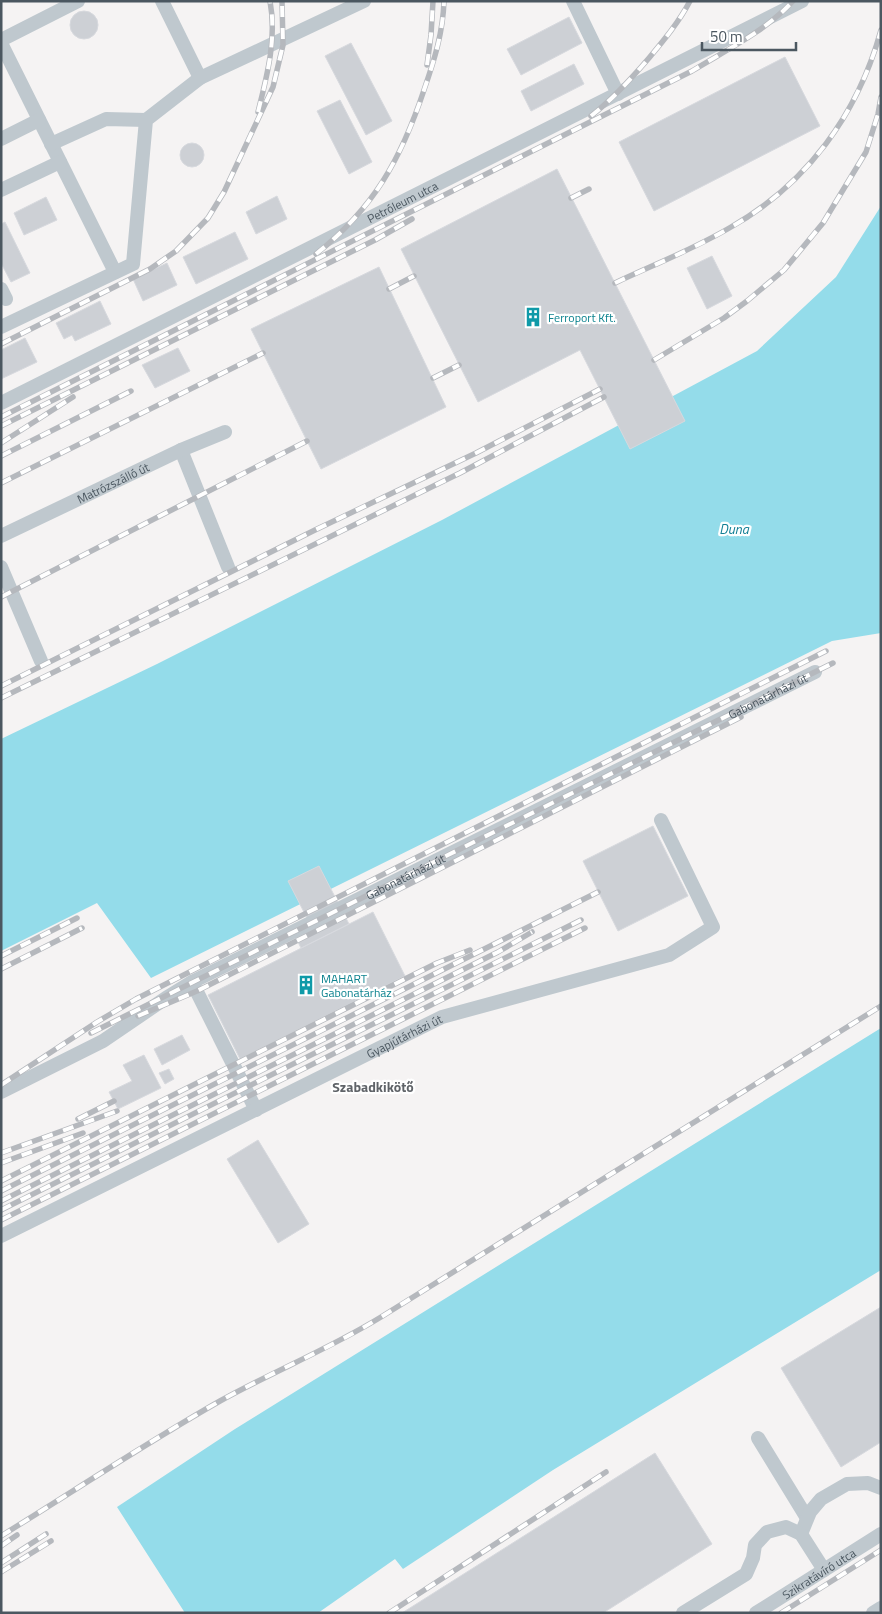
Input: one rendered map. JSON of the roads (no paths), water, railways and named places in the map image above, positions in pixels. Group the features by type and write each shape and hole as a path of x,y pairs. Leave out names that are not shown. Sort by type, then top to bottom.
{"street":[{"path":"78,1 1,41 114,272"},
{"path":"162,1 200,78"},
{"path":"52,144 106,119 146,120 200,78 364,1"},
{"path":"573,1 618,94"},
{"name":"Petróleum utca","path":"1,402 802,1"},
{"path":"1,139 40,120"},
{"path":"1,327 132,264 146,120"},
{"path":"1,190 60,162"},
{"name":"Matrózszálló út","path":"1,536 181,450 225,432"},
{"path":"181,450 228,567"},
{"path":"1,567 41,661"},
{"name":"Gabonatárházi út","path":"1,1092 114,1035 192,982 815,672"},
{"name":"Gyapjútárházi út","path":"1,1236 442,1017 669,955 713,927 661,820"},
{"path":"192,982 256,1110"},
{"path":"758,1438 807,1518"},
{"path":"801,1534 810,1512 821,1499 847,1484 868,1483 881,1488"},
{"path":"683,1613 746,1574 753,1558 755,1545 767,1532 786,1527 801,1534 824,1570"},
{"name":"Szikratávíró utca","path":"756,1613 881,1534"},
{"path":"873,1613 881,1608"}],"water":[{"name":"Duna","path":"881,206 881,633 832,641 151,978 97,903 1,951 1,739 157,664 442,520 757,351 836,277"},
{"path":"881,1028 881,1270 553,1470 403,1569 395,1559 318,1613 185,1613 117,1507 235,1429"}],"railway":[{"path":"258,112 268,71 272,43 270,1"},
{"path":"1,344 150,269 176,251 208,218 224,192 273,87 283,45 282,1"},
{"path":"427,65 433,1"},
{"path":"316,254 336,237 370,200 395,160 406,138 431,68 440,36 444,1"},
{"path":"591,116 607,103 649,58 666,38 690,1"},
{"path":"1,417 692,71 732,48 771,22 793,1"},
{"path":"615,283 717,235 758,210 783,190 806,168 826,144 843,118 859,90 881,30"},
{"path":"654,360 724,318 784,270 823,223 866,152 878,114 881,97"},
{"path":"571,198 589,189"},
{"path":"1,426 375,240 412,219"},
{"path":"389,289 414,276"},
{"path":"1,483 263,353"},
{"path":"433,378 459,365"},
{"path":"1,686 315,530 476,453 600,389"},
{"path":"1,456 131,391"},
{"path":"1,443 73,397"},
{"path":"1,698 460,473 604,397"},
{"path":"1,597 307,441"},
{"path":"1,1085 97,1022 136,999 826,651"},
{"path":"91,1033 833,663"},
{"path":"138,1016 197,991 741,717"},
{"path":"1,1191 598,892"},
{"path":"1,956 77,918"},
{"path":"1,1210 581,920"},
{"path":"1,969 82,928"},
{"path":"1,1220 585,928"},
{"path":"1,1201 498,952 532,932"},
{"path":"1,1181 437,963 470,950"},
{"path":"1,1536 192,1417 381,1317 881,1006"},
{"path":"78,1119 114,1101"},
{"path":"1,1153 117,1111"},
{"path":"1,1163 83,1133"},
{"path":"389,1613 606,1472"},
{"path":"1,1563 46,1534"},
{"path":"1,1546 17,1535"},
{"path":"1,1572 51,1541"},
{"path":"781,1613 881,1550"}],"place":[{"name":"Ferroport Kft.","path":"533,317"},
{"name":"MAHART Gabonatárház","path":"306,985"}],"district":[{"name":"Szabadkikötő","path":"373,1086"}]}
